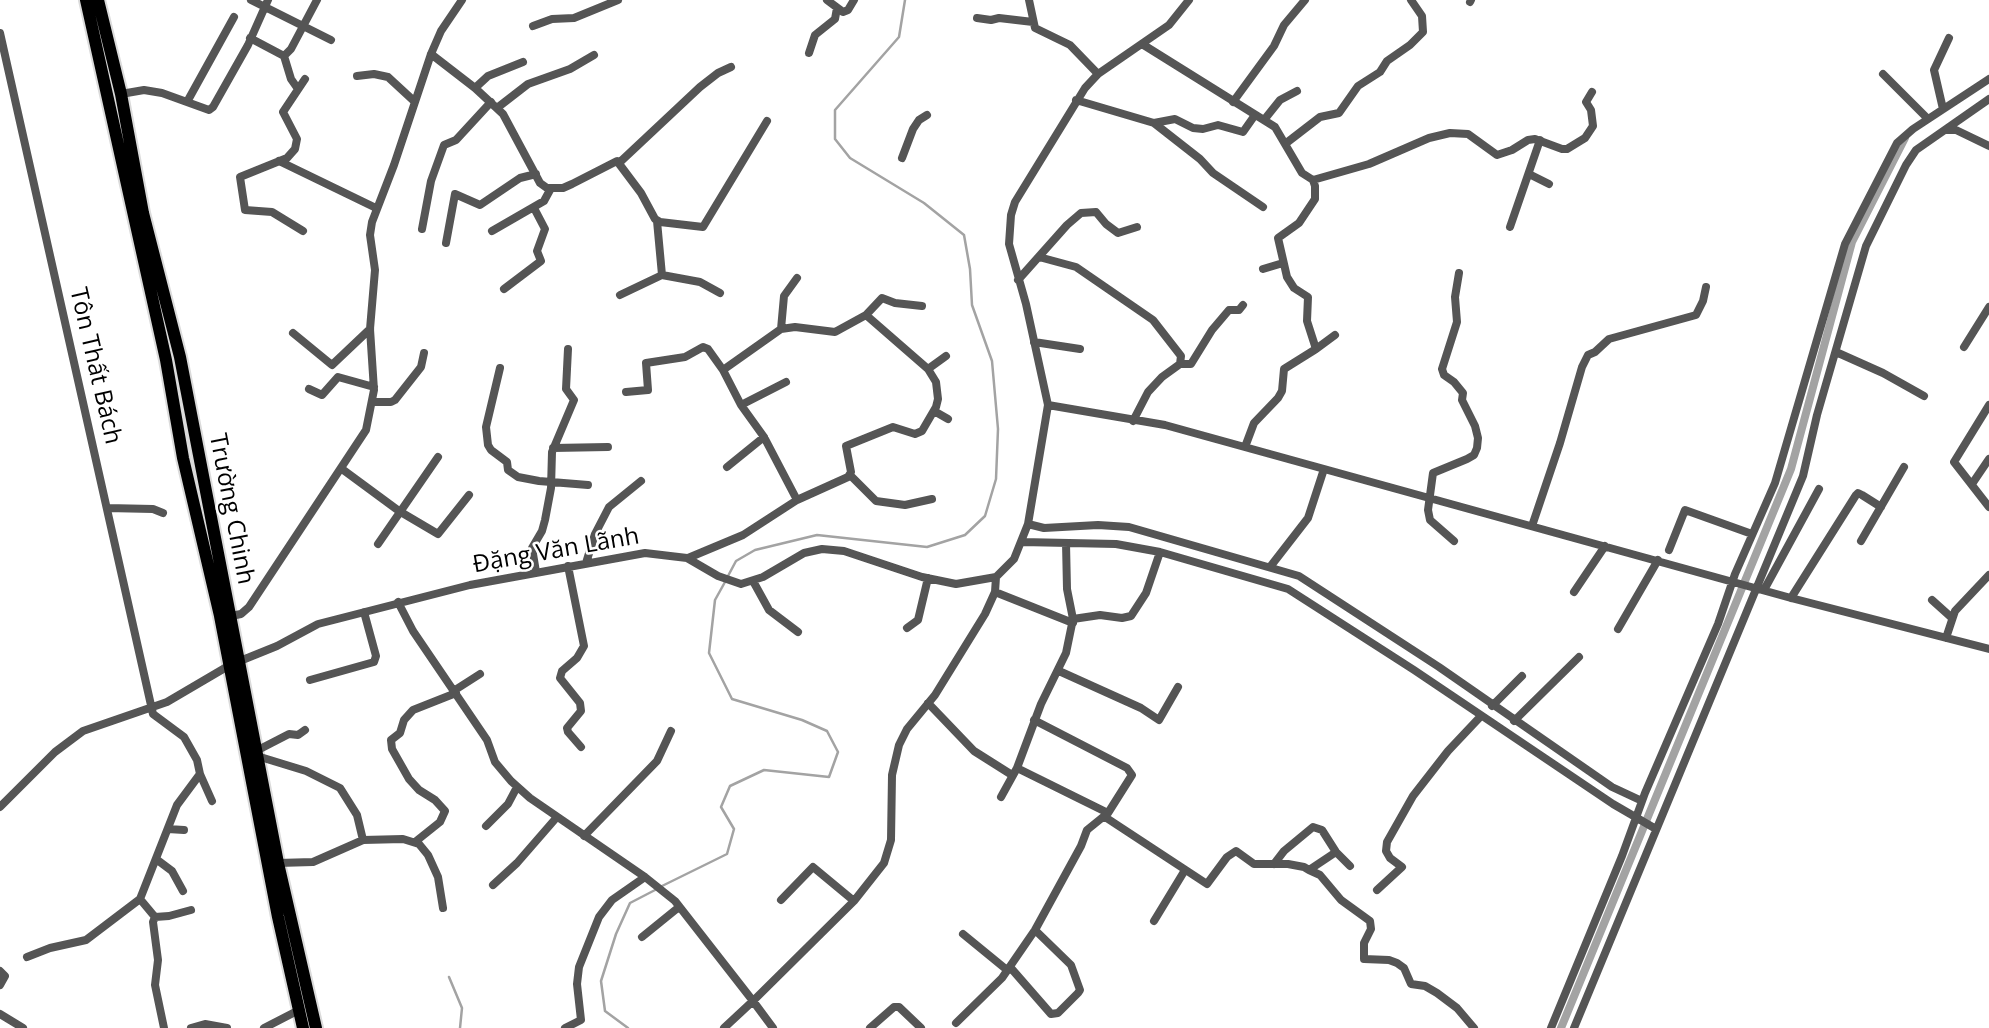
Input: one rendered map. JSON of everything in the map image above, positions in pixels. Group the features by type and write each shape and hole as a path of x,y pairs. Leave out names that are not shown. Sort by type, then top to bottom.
{"highway":[{"name":"Trường Chinh","path":"86,0 163,346 183,457 225,617"},
{"name":"Trường Chinh","path":"98,0 121,94 143,213 180,357 275,905 307,1022"},
{"name":"Trường Chinh","path":"234,664 257,754 307,1022"}],"street":[{"path":"251,0 267,3 331,40"},
{"path":"284,57 317,0"},
{"path":"225,617 241,614 249,607 366,430 374,387 370,329 376,270 370,235 376,208 394,165 430,54 462,0"},
{"path":"533,26 552,19 574,18 618,0"},
{"path":"827,0 843,12 848,10 854,0"},
{"path":"1029,0 1033,22 1038,30 1078,51 1098,74"},
{"path":"798,632 769,610 753,581 804,553 822,549 844,551 928,578 956,584 996,577 1014,559 1028,524 1048,405 1009,244 1013,208 1035,166 1076,100 1098,74 1169,25 1189,0"},
{"path":"1233,102 1274,46 1284,25 1305,0"},
{"path":"1285,144 1321,117 1339,113 1358,86 1380,72 1387,61 1423,32 1422,16 1411,0"},
{"path":"121,94 144,90 162,93 209,110 267,3"},
{"path":"809,53 815,35 835,19 837,8"},
{"path":"187,102 234,17"},
{"path":"977,18 1033,22"},
{"name":"Tôn Thất Bách","path":"0,33 151,707"},
{"path":"250,38 284,57 291,79 298,89"},
{"path":"1943,109 1934,70 1949,38"},
{"path":"1142,44 1275,127 1302,173 1313,180 1369,164 1429,138 1450,133 1468,134 1497,155 1528,140 1540,140 1567,149 1589,135 1594,125 1586,102 1592,92"},
{"path":"430,54 494,105 507,122 540,183 550,190"},
{"path":"422,229 431,181 444,145 456,139 494,105 528,84 570,69 594,55"},
{"path":"475,88 488,76 523,62"},
{"path":"619,163 700,87 731,67"},
{"path":"357,76 374,74 388,77 414,101"},
{"path":"1883,74 1928,119"},
{"path":"303,231 272,212 245,210 241,176 291,154 297,143 284,113 305,79"},
{"path":"1550,1028 1784,458 1844,244 1893,148 1905,135 1989,79"},
{"path":"1264,120 1280,100 1297,91"},
{"path":"1574,1028 1653,827 1803,476 1817,415 1867,246 1916,150 1989,99"},
{"path":"1076,100 1154,123 1191,151 1213,173 1264,207"},
{"path":"902,158 913,129 919,120 927,115"},
{"path":"1154,123 1175,119 1193,128 1203,129 1217,125 1242,132 1255,115"},
{"path":"657,221 703,227 767,121"},
{"path":"1945,130 1956,130 1989,146"},
{"path":"1510,227 1540,140"},
{"path":"279,161 376,208"},
{"path":"492,231 544,201 550,190 572,184 615,161 619,163 657,221 662,275"},
{"path":"446,243 456,194 480,205 520,177 536,174"},
{"path":"1528,174 1549,184"},
{"path":"1313,180 1315,199 1299,223 1278,238 1283,263 1292,285 1308,297 1307,321 1317,349"},
{"path":"504,289 541,261 537,251 545,229 534,208"},
{"path":"1018,280 1067,225 1086,211 1096,212 1116,233 1124,233 1137,227"},
{"path":"1039,257 1076,267 1153,320 1181,356 1180,364"},
{"path":"1264,269 1283,263"},
{"path":"1454,541 1430,520 1429,498 1433,473 1467,459 1474,455 1477,448 1475,426 1462,400 1463,393 1442,371 1457,322 1455,297 1459,273"},
{"path":"620,295 662,275 700,282 720,293"},
{"path":"781,329 784,296 797,278"},
{"path":"1532,526 1588,355 1609,339 1692,317 1700,310 1706,287"},
{"path":"723,370 781,329 796,327 835,332 866,315 882,298 895,303 922,306"},
{"path":"1133,421 1148,392 1162,377 1180,364 1191,364 1212,330 1229,310 1238,310 1243,305"},
{"path":"1964,347 1989,307"},
{"path":"866,315 928,369 936,382 938,399 922,431 915,434 893,427 846,446 850,475 876,501 905,505 932,499"},
{"path":"332,365 370,329"},
{"path":"293,333 332,365 338,377 374,387"},
{"path":"1245,447 1254,423 1282,391 1284,369 1335,335"},
{"path":"1034,342 1080,349"},
{"path":"626,392 648,390 646,363 685,357 703,347 711,352 741,405 764,437 797,500"},
{"path":"536,572 532,548 542,531 552,482 554,448 574,400 566,389 568,349"},
{"path":"1836,352 1883,373 1924,396"},
{"path":"373,402 395,400 421,367 424,353"},
{"path":"928,369 946,356"},
{"path":"500,368 486,427 488,445 507,462 510,473 527,479 588,485"},
{"path":"309,389 322,395 338,377"},
{"path":"741,405 786,382"},
{"path":"1048,405 1165,425 1791,598 1989,649"},
{"path":"1989,405 1954,462 1989,507"},
{"path":"934,411 948,419"},
{"path":"727,467 764,437"},
{"path":"554,448 608,447"},
{"path":"378,544 438,457"},
{"path":"1972,484 1989,459"},
{"path":"1861,541 1904,467"},
{"path":"342,469 399,511 438,534 469,495"},
{"path":"1270,567 1308,518 1324,469"},
{"path":"687,558 743,534 797,500 850,475"},
{"path":"586,563 595,534 609,508 641,481"},
{"path":"1755,588 1819,489"},
{"path":"1791,598 1856,495 1858,493 1881,507"},
{"path":"107,508 153,509 163,513"},
{"path":"1669,551 1685,510 1752,534"},
{"path":"1028,524 1044,528 1098,525 1129,527 1294,574 1325,591 1612,787 1642,801"},
{"path":"1022,542 1116,544 1160,552 1288,589 1653,827"},
{"path":"1001,797 1066,653 1073,621 1067,589 1066,543"},
{"path":"1574,592 1605,546"},
{"path":"995,592 1073,621 1100,615 1122,618 1131,616 1146,593 1160,552"},
{"name":"Đặng Văn Lãnh","path":"0,807 73,737 167,702 234,664 318,624 536,572 645,553 687,558 737,584 753,581"},
{"path":"1618,629 1658,560"},
{"path":"568,566 584,646 577,658 562,671 561,678 580,703 581,711 567,728 580,747"},
{"path":"1288,589 1294,574"},
{"path":"1946,638 1959,605 1989,575"},
{"path":"724,1028 854,901 876,875 886,857 891,840 892,775 895,758 908,729 929,703 965,648 995,592 996,577"},
{"path":"907,628 918,620 928,578"},
{"path":"1932,600 1952,618"},
{"path":"398,603 413,631 487,740 495,762 517,787 645,877 677,904 773,1028"},
{"path":"310,680 374,662 376,656 364,612"},
{"path":"1514,721 1579,657"},
{"path":"1059,671 1141,708 1159,720 1178,687"},
{"path":"415,842 440,822 445,811 409,779 392,750 391,740 400,733 404,720 413,710 456,691 480,674"},
{"path":"1492,706 1522,676"},
{"path":"929,703 974,751 1107,815 1208,884 1227,857 1236,851 1250,863 1298,866 1322,877 1341,900 1370,921 1371,929 1364,943 1364,960 1397,962 1408,975 1411,984 1425,986 1437,993 1457,1008 1474,1028"},
{"path":"151,707 153,714 184,737 197,760 200,774 212,800"},
{"path":"1377,890 1402,867 1390,858 1386,851 1387,842 1413,796 1448,751 1481,716"},
{"path":"956,1023 993,989 1008,969 1035,930 1086,832 1107,815 1130,780 1131,772 1034,720"},
{"path":"257,754 289,734 298,735 305,730"},
{"path":"584,836 657,761 671,731"},
{"path":"257,754 306,771 340,788 357,815 363,840"},
{"path":"27,957 50,948 86,940 140,899 182,796 200,774"},
{"path":"486,826 508,804 517,787"},
{"path":"492,885 517,863 557,817"},
{"path":"1274,864 1284,851 1313,827 1322,830 1336,852 1350,866"},
{"path":"168,828 184,830"},
{"path":"278,863 313,862 363,840 403,839 415,842 435,867 443,908"},
{"path":"1309,870 1336,852"},
{"path":"156,859 172,871 183,891"},
{"path":"781,900 813,867 854,901"},
{"path":"1154,921 1185,870"},
{"path":"565,1028 581,1020 577,985 579,967 599,918 612,900 645,877"},
{"path":"140,899 155,917"},
{"path":"642,937 677,904"},
{"path":"155,917 191,911"},
{"path":"155,917 153,922 158,960 155,985 164,1028"},
{"path":"962,934 1008,969 1051,1014 1058,1013 1080,990 1071,965 1035,930"},
{"path":"0,971 5,976 0,985"},
{"path":"870,1028 894,1007 899,1007 922,1028"},
{"path":"0,1014 23,1028"},
{"path":"264,1028 307,1022"},
{"path":"191,1028 205,1024 227,1028"}],"waterway":[{"path":"728,576 736,561 755,550 817,535 927,547 965,535 985,516 996,479 998,429 992,361 972,305 970,269 964,235 924,203 850,158 835,139 835,110 899,37 905,0"},
{"path":"1561,1028 1791,469 1852,242 1905,138"},
{"path":"662,886 727,854 734,829 721,807 730,786 764,770 829,777 838,752 827,731 802,720 732,699 709,653 715,600 725,582"},
{"path":"628,1028 605,1011 601,981 616,934 630,903 657,889"},
{"path":"449,977 462,1008 460,1028"}]}
